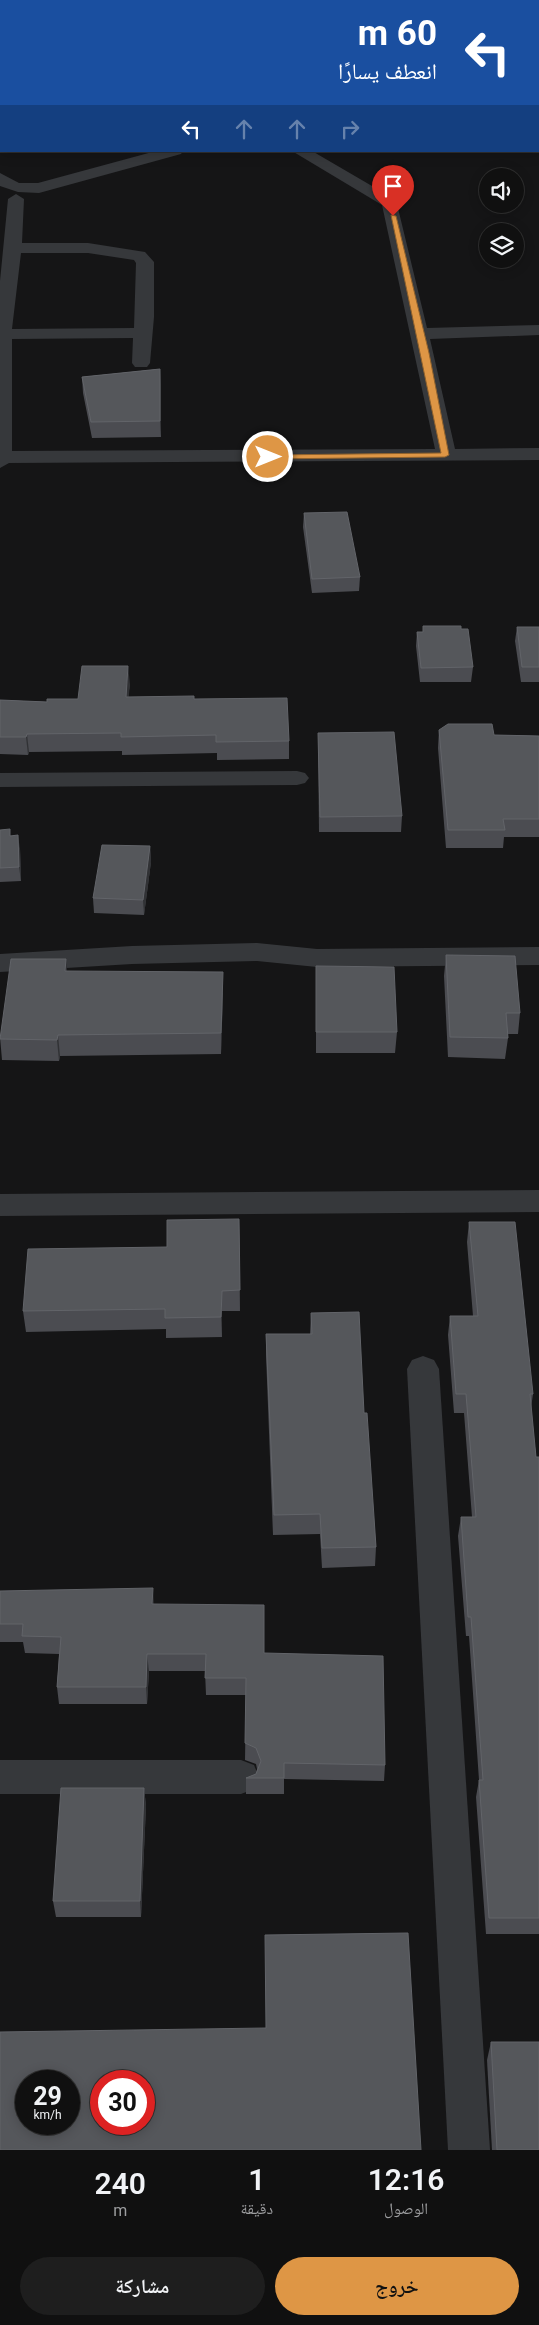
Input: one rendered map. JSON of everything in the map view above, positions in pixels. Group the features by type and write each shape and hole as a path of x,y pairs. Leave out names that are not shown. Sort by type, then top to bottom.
{"street":[{"path":"0,178 5,183 21,190 39,188 171,152"},
{"path":"302,152 390,204 421,334 445,455"},
{"path":"16,199 13,248 2,327 1,458 539,454"},
{"path":"13,248 88,248 139,256 145,262 145,317 142,333 141,362"},
{"path":"2,327 142,333"},
{"path":"421,334 539,330"},
{"path":"0,780 297,778"},
{"path":"0,963 132,955 257,952 317,958 539,956"},
{"path":"0,1205 539,1201"},
{"path":"422,1369 469,2150"},
{"path":"0,1777 241,1777"}],"building":[{"path":"160,369 160,421 91,422 82,377"},
{"path":"347,512 360,577 312,579 304,513"},
{"path":"423,626 461,626 461,629 468,629 473,667 421,668 417,632 423,632"},
{"path":"517,627 539,627 539,667 522,667"},
{"path":"82,666 128,666 126,697 194,696 194,699 287,698 289,741 216,742 216,735 121,737 121,733 27,734 26,737 0,737 0,700 47,702 47,699 78,699"},
{"path":"448,724 492,724 494,735 539,736 539,819 503,819 505,830 448,830 439,730"},
{"path":"394,732 402,816 320,817 318,733"},
{"path":"10,829 10,836 18,835 19,867 0,868 0,830"},
{"path":"102,845 150,846 143,900 93,898"},
{"path":"446,955 515,956 520,1013 506,1013 508,1038 450,1037"},
{"path":"11,959 66,959 65,971 223,972 221,1033 58,1035 57,1040 0,1039"},
{"path":"316,966 394,967 397,1032 316,1032"},
{"path":"239,1219 240,1290 222,1291 221,1317 165,1318 165,1309 23,1311 28,1249 167,1247 167,1220"},
{"path":"469,1222 515,1222 533,1394 530,1394 536,1457 539,1457 539,1918 489,1918 479,1780 483,1780 471,1617 468,1617 461,1517 476,1517 466,1394 456,1394 450,1316 478,1316"},
{"path":"359,1312 364,1413 367,1413 376,1547 322,1548 320,1514 274,1515 266,1334 312,1334 311,1313"},
{"path":"153,1588 152,1604 264,1605 264,1653 383,1656 385,1765 284,1763 284,1778 246,1778 256,1774 261,1761 256,1748 245,1743 246,1678 205,1678 206,1654 147,1654 146,1687 57,1687 61,1637 22,1636 23,1624 0,1624 0,1591"},
{"path":"61,1788 144,1788 140,1901 53,1901"},
{"path":"408,1933 421,2150 0,2150 0,2032 266,2028 265,1935"},
{"path":"491,2042 539,2042 539,2150 497,2150"}],"route":[{"path":"268,457 445,455 445,446 425,353 393,216"}]}
